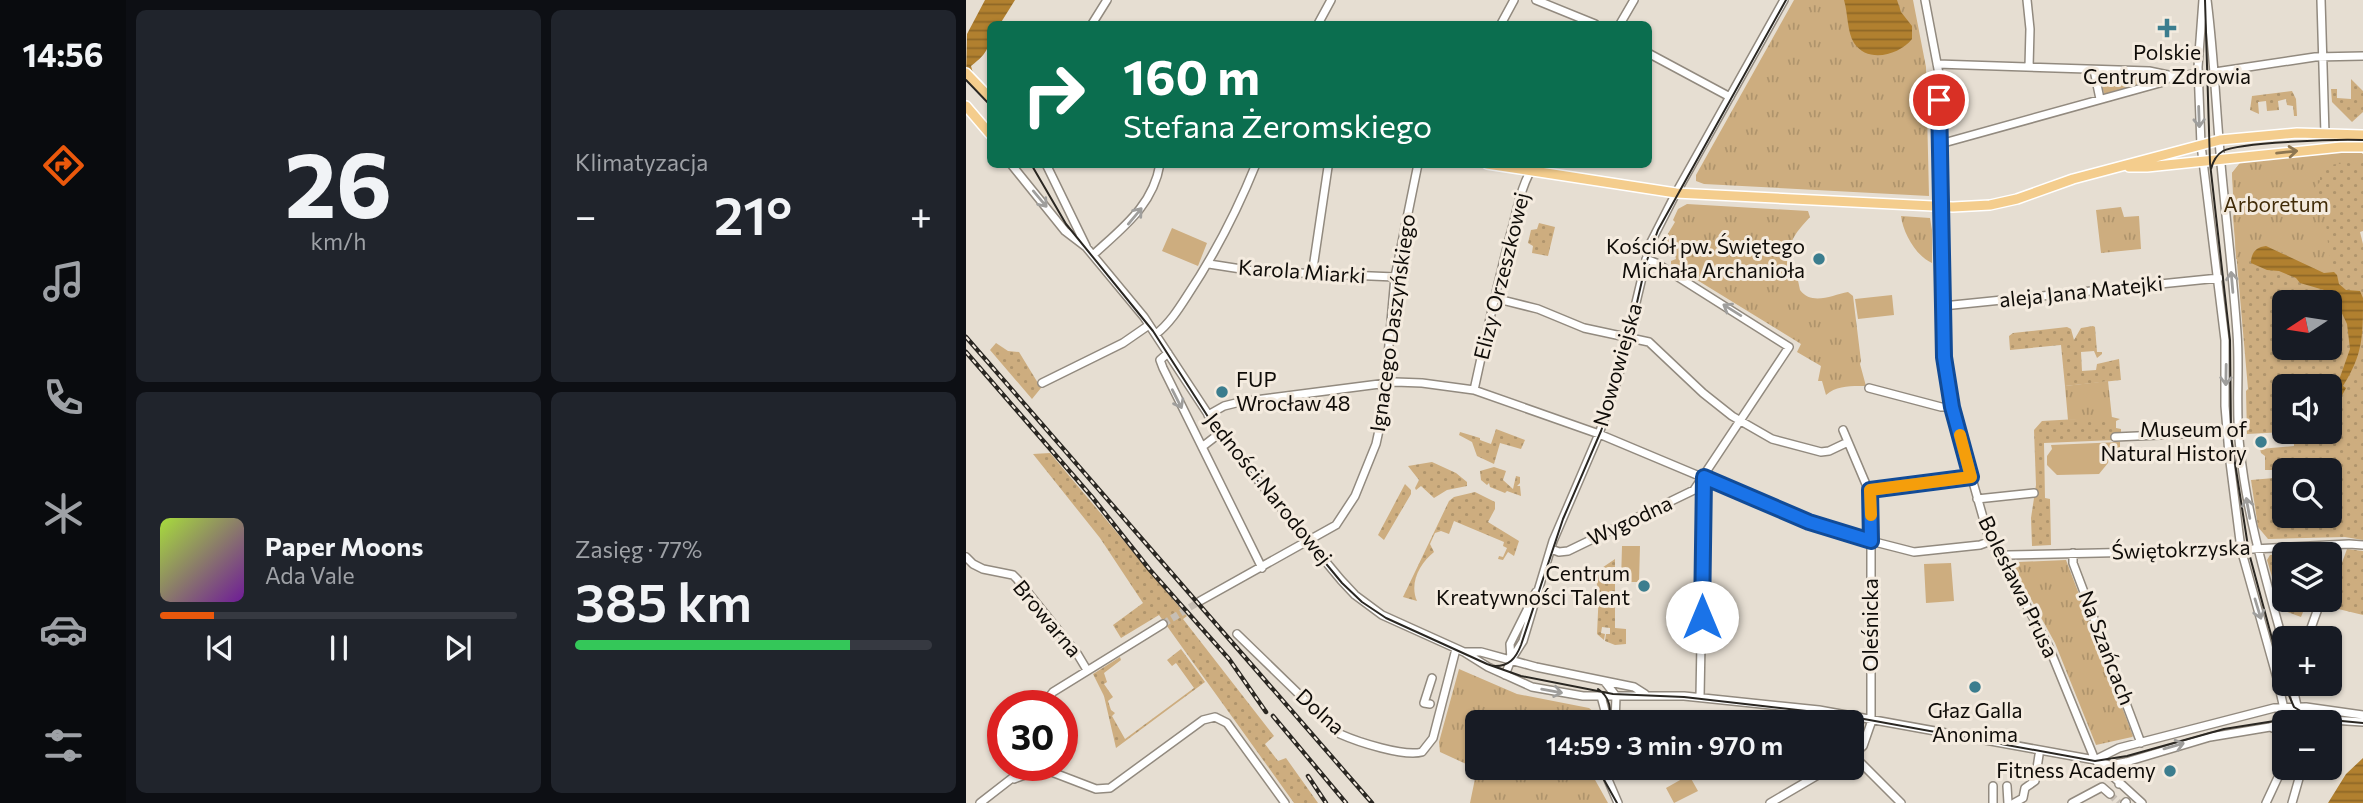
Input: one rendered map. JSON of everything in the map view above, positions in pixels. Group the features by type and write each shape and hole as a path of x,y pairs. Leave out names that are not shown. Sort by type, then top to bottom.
{"main road":[{"path":"966,72 987,95"},
{"path":"966,106 987,132"},
{"path":"1532,168 1676,193 1941,207 2008,201 2065,181 2220,140 2297,133 2363,135"},
{"path":"2124,166 2147,167 2363,147"}],"street":[{"path":"1093,21 1107,0"},
{"path":"1320,21 1331,0"},
{"path":"1503,21 1514,0"},
{"path":"1536,0 1588,21"},
{"path":"1622,21 1634,0"},
{"name":"Nowowiejska","path":"1505,675 1511,660 1510,644 1539,586 1551,549 1599,434 1618,378 1646,259 1656,230 1784,0"},
{"name":"Bolesława Prusa","path":"1925,0 1937,64 1944,357 1952,407 1991,541 2048,645 2095,760 2142,803"},
{"path":"2027,0 2030,29 2029,67"},
{"path":"2205,0 2215,72 2237,332 2237,421 2247,499 2257,548 2279,626"},
{"path":"2205,0 2198,75 2201,145 2225,340 2227,432 2241,549 2285,708"},
{"path":"2321,0 2325,134"},
{"path":"1652,55 1730,97"},
{"path":"2215,72 2324,56 2363,56"},
{"path":"1937,64 2198,75"},
{"path":"2094,70 2100,99"},
{"path":"1940,144 2160,83 2173,76"},
{"name":"Jedności Narodowej","path":"1014,168 1068,233 1093,255 1149,325 1220,433 1308,540 1346,585 1373,608 1397,623 1460,650 1488,667 1532,687 1583,696 1646,694 1800,708 1871,718 2095,760 2109,765 2126,762"},
{"name":"Jedności Narodowej","path":"1047,168 1086,247"},
{"path":"1093,255 1130,223 1141,209 1151,194 1159,168"},
{"path":"1156,334 1171,320 1209,264 1254,168"},
{"path":"1312,275 1328,168"},
{"name":"Ignacego Daszyńskiego","path":"1200,601 1336,525 1355,496 1376,444 1387,384 1395,278 1417,168"},
{"name":"Elizy Orzeszkowej","path":"1474,390 1494,298 1520,200 1532,168"},
{"path":"1646,259 1789,347 1704,477 1700,697"},
{"name":"Karola Miarki","path":"1209,264 1254,271 1395,278"},
{"name":"aleja Jana Matejki","path":"1943,306 2218,278"},
{"path":"1494,298 1538,309 1584,328 1644,340 1654,346 1703,393 1740,421 1772,439 1825,452 1848,442"},
{"path":"1042,383 1123,343 1149,325"},
{"path":"1168,353 1160,361 1262,568"},
{"path":"1208,415 1240,402 1395,382 1474,390 1599,434 1809,522 1871,541 1914,552 1980,545 1991,541"},
{"path":"1870,388 1941,407 1952,407"},
{"path":"1843,430 1870,490 1971,477"},
{"path":"2115,437 2227,432"},
{"path":"1202,447 1220,433"},
{"name":"Wygodna","path":"1551,549 1568,551 1694,490 1704,477"},
{"name":"Oleśnicka","path":"1870,490 1871,718"},
{"path":"1977,499 2034,493"},
{"name":"Świętokrzyska","path":"2342,545 2363,545"},
{"name":"Świętokrzyska","path":"2000,557 2272,547"},
{"name":"Na Szańcach","path":"2073,553 2075,568 2141,743"},
{"name":"Browarna","path":"966,557 979,567 1013,575 1078,655 1087,670"},
{"path":"1056,690 1163,624"},
{"name":"Dolna","path":"1237,634 1340,734 1402,752 1422,752 1433,738 1460,650"},
{"name":"Jedności Narodowej","path":"1460,650 1481,652 1634,687 1646,694"},
{"path":"1430,704 1424,702 1432,678"},
{"path":"1604,681 1616,696 1615,710"},
{"path":"1601,696 1603,710"},
{"path":"2294,696 2297,708"},
{"path":"2095,760 2114,750 2265,710 2320,709 2363,715"},
{"path":"1076,781 1096,789 1110,788 1203,720 1215,717 1227,723 1285,803"},
{"path":"1864,743 1871,718"},
{"path":"2342,721 2363,722"},
{"path":"2119,784 2121,770 2126,762 2210,737 2270,727"},
{"path":"2014,803 2023,798 2025,788 2035,781 2039,755"},
{"path":"1864,768 1901,803"},
{"path":"1609,780 1618,803"},
{"path":"1770,803 1809,780"},
{"path":"2266,803 2277,780"},
{"path":"2291,803 2298,780"},
{"path":"980,803 1009,781"},
{"path":"2076,802 2104,785 2110,794"},
{"path":"1993,786 1993,803"},
{"path":"2007,786 2008,803"}],"green space":[{"path":"1794,0 1913,0 1926,67 1929,196 1704,184 1696,181 1696,175"},
{"path":"2100,75 2149,78 2149,81 2104,94"},
{"path":"2351,79 2363,91 2363,112 2352,122 2332,102 2331,89 2337,89 2337,98 2351,99"},
{"path":"2292,91 2296,99 2297,116 2294,116 2293,106 2287,105 2286,99 2278,101 2279,110 2267,111 2266,101 2258,102 2259,114 2250,110 2252,96"},
{"path":"2352,151 2363,154 2363,231 2360,232 2363,244 2363,540 2345,537 2268,539 2258,527 2251,480 2272,478 2272,528 2342,528 2342,458 2272,458 2272,470 2265,470 2265,456 2260,449 2294,444 2342,444 2342,374 2272,374 2272,433 2247,434 2248,389 2233,217 2235,210 2232,173 2240,163"},
{"name":"Arboretum","path":"2352,151 2362,153 2363,161 2323,166 2320,182 2315,187 2317,212 2325,214 2331,273 2324,273 2276,250 2251,257 2252,260 2236,259 2232,173 2240,163"},
{"path":"1687,204 1808,211 1810,217 1794,237 1790,251 1800,290 1805,295 1816,298 1848,292 1853,296 1860,364 1866,386 1840,388 1826,395 1822,381 1818,381 1821,366 1797,352 1801,344 1671,264 1671,261 1676,259 1675,255 1673,256 1670,249 1667,250 1663,242 1675,222 1673,220 1678,209"},
{"path":"2121,207 2124,217 2139,216 2141,249 2101,253 2096,210"},
{"path":"1901,216 1930,218 1932,263 1911,243"},
{"path":"1539,223 1555,227 1548,256 1532,253 1533,246 1528,243 1531,230 1537,229"},
{"path":"1172,228 1207,243 1198,266 1162,251"},
{"path":"1892,295 1894,315 1858,319 1855,299"},
{"path":"2093,326 2097,352 2102,354 2097,358 2094,351 2081,352 2082,371 2096,370 2097,364 2119,359 2121,380 2065,386 2061,345 2010,350 2009,336 2013,333 2067,327 2071,329 2074,340 2081,328"},
{"path":"996,343 1008,351 1019,352 1041,388 1032,399 990,350"},
{"path":"2108,381 2112,418 2068,420 2065,386"},
{"path":"2112,417 2120,419 2116,421 2116,428 2121,429 2121,432 2114,434 2115,440 2044,443 2045,498 2050,499 2051,545 2032,546 2031,518 2036,485 2034,430 2042,421"},
{"path":"1496,429 1525,440 1521,449 1500,443 1494,464 1477,456 1472,442 1459,435 1460,432 1491,444"},
{"path":"2120,442 2120,448 2104,449 2109,457 2108,463 2099,474 2057,475 2047,465 2051,445"},
{"path":"1050,453 1187,616 1183,619 1274,736 1265,744 1278,761 1286,758 1318,803 1294,803 1159,615 1121,638 1113,625 1143,603 1100,538 1033,454"},
{"path":"1432,462 1456,473 1467,482 1467,486 1447,490 1434,498 1421,486 1416,490 1419,480 1408,466"},
{"path":"1494,467 1506,471 1503,480 1513,489 1516,476 1520,477 1517,486 1520,486 1521,496 1490,487 1489,483 1487,485 1481,480 1480,471"},
{"path":"1405,484 1411,494 1384,540 1378,535"},
{"path":"1475,492 1495,502 1495,509 1488,522 1519,541 1514,556 1508,552 1503,560 1498,559 1499,556 1503,557 1507,548 1503,546 1504,542 1454,521 1449,534 1441,531 1435,533 1430,544 1434,552 1424,562 1415,580 1417,601 1403,597 1449,501 1454,497"},
{"path":"1622,546 1640,546 1639,582 1621,582"},
{"path":"2347,549 2363,551 2363,615 2342,610 2342,563"},
{"path":"2272,555 2272,577 2267,560"},
{"path":"1615,559 1615,628 1626,629 1626,644 1615,645 1605,641 1606,634 1610,634 1610,628 1602,627 1604,640 1597,634 1599,590 1593,574"},
{"path":"2066,560 2132,737 2096,745 2055,643 2014,568 2019,562"},
{"path":"1951,563 1954,601 1926,603 1924,564"},
{"path":"2287,612 2303,612 2301,617"},
{"path":"1181,649 1205,682 1116,748 1104,696 1093,674 1120,657 1121,660 1104,673 1107,682 1104,684 1113,697 1108,701 1115,713 1112,716 1125,739 1194,688 1176,663 1172,666 1167,660"},
{"path":"1459,669 1517,694 1592,710 1465,710 1465,763 1440,752 1439,742"},
{"path":"1475,780 1595,780 1608,803 1470,803"},
{"path":"1680,780 1692,780 1698,791 1674,803 1666,788"}],"shaded area":[{"path":"985,0 1015,0 1002,21 987,21 987,48 982,57 971,66 973,73 966,81 967,34"},
{"path":"1844,0 1897,0 1901,12 1912,26 1912,39 1892,53 1883,55 1860,50 1850,33"},
{"path":"2266,246 2324,273 2334,272 2339,284 2346,290 2360,291 2363,298 2362,335 2355,364 2343,386 2346,388 2342,395 2341,374 2350,349 2347,324 2342,313 2342,290 2324,290 2300,283 2296,278 2279,271 2267,270 2251,263 2252,256 2259,248"},
{"path":"2363,758 2363,803 2328,803 2346,774"}],"tunnel":[{"path":"1163,624 1200,601"},
{"path":"2110,794 2119,803"}],"tram line":[{"path":"1493,666 1511,661 1521,645 1563,519 1601,431 1620,377 1646,263 1658,230 1786,0"},
{"path":"2205,0 2210,163 2230,340 2231,437 2249,553 2272,638"},
{"path":"966,80 987,102"},
{"path":"2211,169 2218,154 2248,145 2363,140"},
{"path":"1033,168 1066,224 1153,331 1219,434 1342,583 1362,602 1386,618 1487,664 1521,676 1613,694 1684,697 1842,715 2095,761 2127,756 2224,729 2287,719 2310,718 2363,723"},
{"path":"1598,689 1605,696 1610,710"},
{"path":"2289,696 2294,707 2299,710"},
{"path":"1604,780 1617,803"}],"railway":[{"path":"966,337 1372,803"},
{"path":"966,352 1229,659 1266,712"},
{"path":"1273,716 1346,803"},
{"path":"1308,776 1326,803"}],"slow traffic":[{"path":"1871,515 1870,490 1971,477 1960,435"}],"place":[{"name":"Polskie Centrum Zdrowia","path":"2167,28"},
{"name":"Kościół pw. Świętego Michała Archanioła","path":"1819,259"},
{"name":"FUP Wrocław 48","path":"1222,392"},
{"name":"Museum of Natural History","path":"2261,442"},
{"name":"Centrum Kreatywności Talent","path":"1644,586"},
{"name":"Głaz Galla Anonima","path":"1975,687"},
{"name":"Fitness Academy","path":"2170,771"}],"route":[{"path":"1702,617 1704,477 1809,522 1871,541 1870,490 1971,477 1952,407 1944,357 1939,100"}]}
